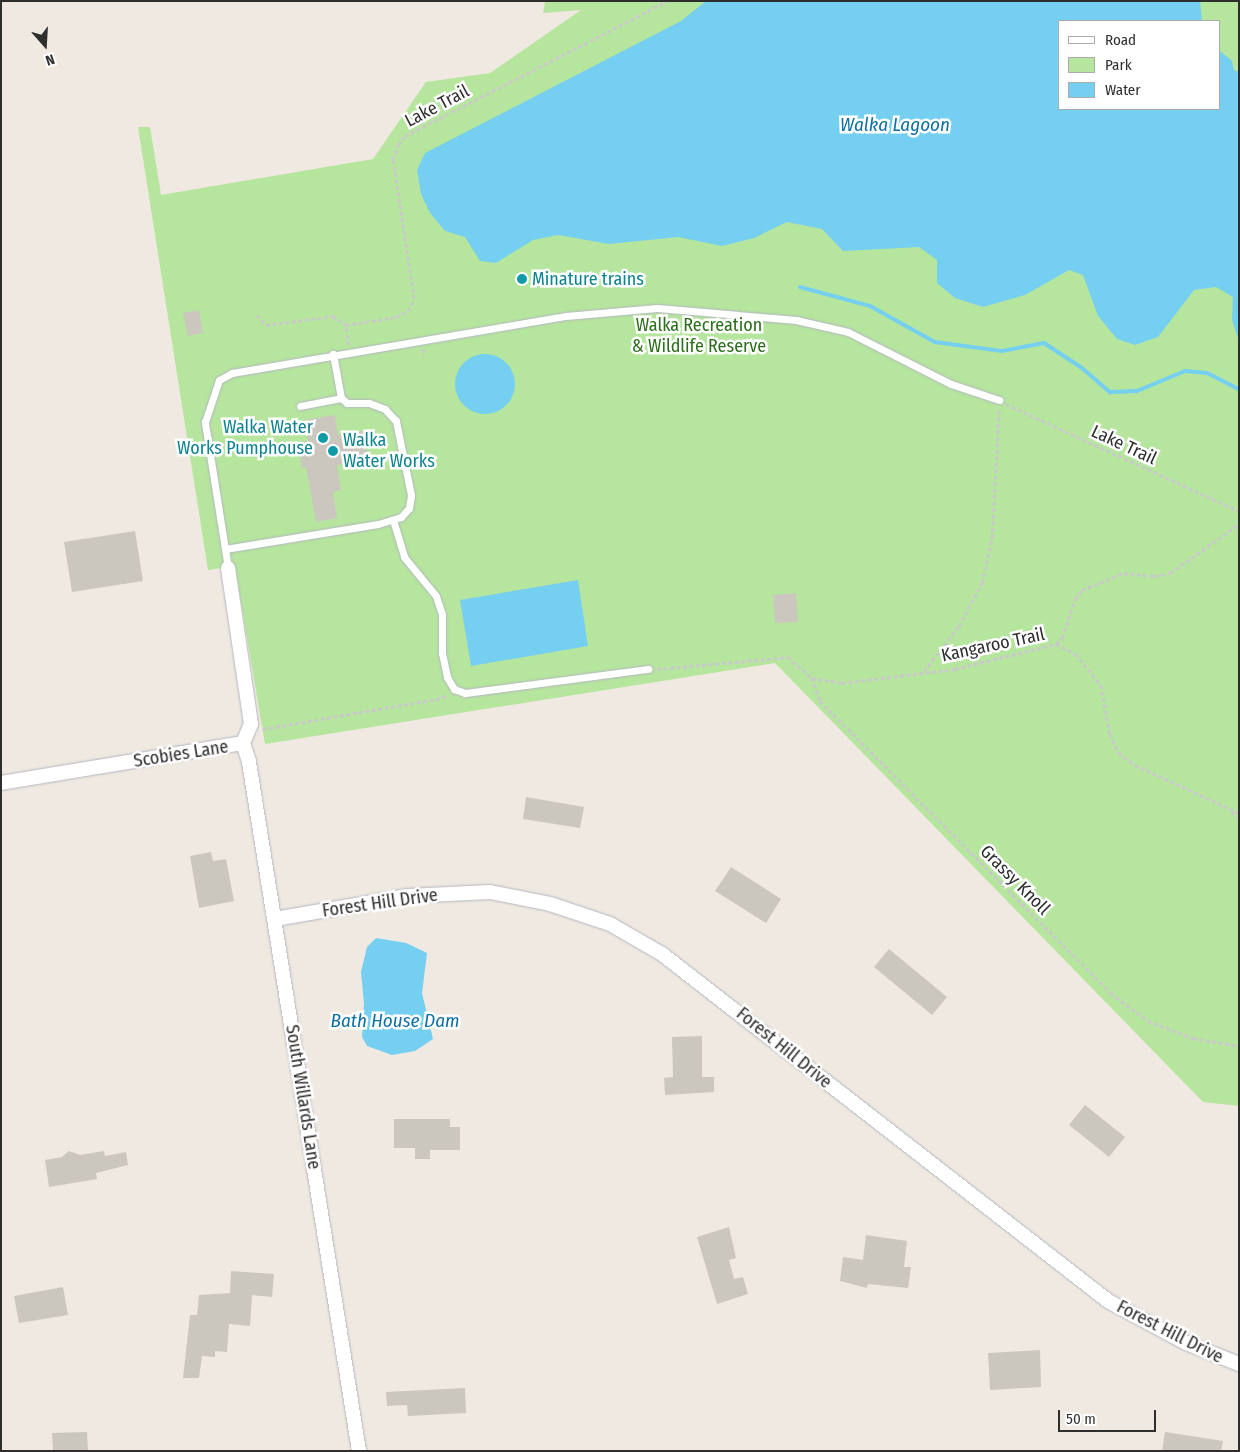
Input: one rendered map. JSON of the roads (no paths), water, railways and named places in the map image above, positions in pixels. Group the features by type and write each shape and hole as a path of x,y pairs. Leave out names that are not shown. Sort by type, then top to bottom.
{"street":[{"name":"Scobies Lane","path":"1,783 246,738 251,724 228,568"},
{"name":"South Willards Lane","path":"246,738 359,1451"},
{"name":"Forest Hill Drive","path":"274,919 408,896 490,892 550,904 610,924 662,954 1108,1301 1186,1343 1239,1364"}],"lane":[{"path":"228,568 205,422 219,380 232,373 333,354 566,316 657,308 796,320 848,332 951,384 999,400"},
{"path":"225,549 393,520 409,508 411,495 396,421 386,409 369,403 347,403 341,398 333,354"},
{"path":"300,406 341,398"},
{"path":"393,520 404,557 436,596 442,614 442,653 447,677 454,689 465,693 648,669"}],"water":[{"name":"Walka Lagoon","path":"706,1 1200,1 1202,20 1058,20 1058,110 1220,110 1220,51 1232,61 1234,70 1239,72 1239,341 1232,320 1233,297 1216,287 1194,290 1158,337 1135,345 1117,339 1098,316 1083,275 1069,270 1025,295 983,307 955,298 937,283 937,260 919,247 843,251 822,229 787,222 754,238 722,246 678,237 609,244 558,235 533,240 496,263 480,261 465,237 445,231 430,213 421,194 417,170 425,153 681,21"},
{"path":"485,354 501,359 506,363 510,368 515,384 510,400 506,405 501,409 485,414 469,409 464,405 460,400 455,384 460,368 464,363 469,359"},
{"path":"578,580 588,646 471,666 460,600"},
{"name":"Bath House Dam","path":"376,938 406,943 427,953 422,993 433,1039 415,1051 392,1055 367,1046 362,1037 364,1004 361,972 367,947"}],"waterway":[{"path":"800,287 870,306 935,342 1002,351 1044,343 1082,368 1110,392 1137,391 1185,371 1207,373 1239,389"}],"place":[{"name":"Minature trains","path":"522,279"},
{"name":"Walka Water Works Pumphouse","path":"323,438"},
{"name":"Walka Water Works","path":"333,451"}],"park label":[{"name":"Walka Recreation & Wildlife Reserve","path":"699,336"}]}
